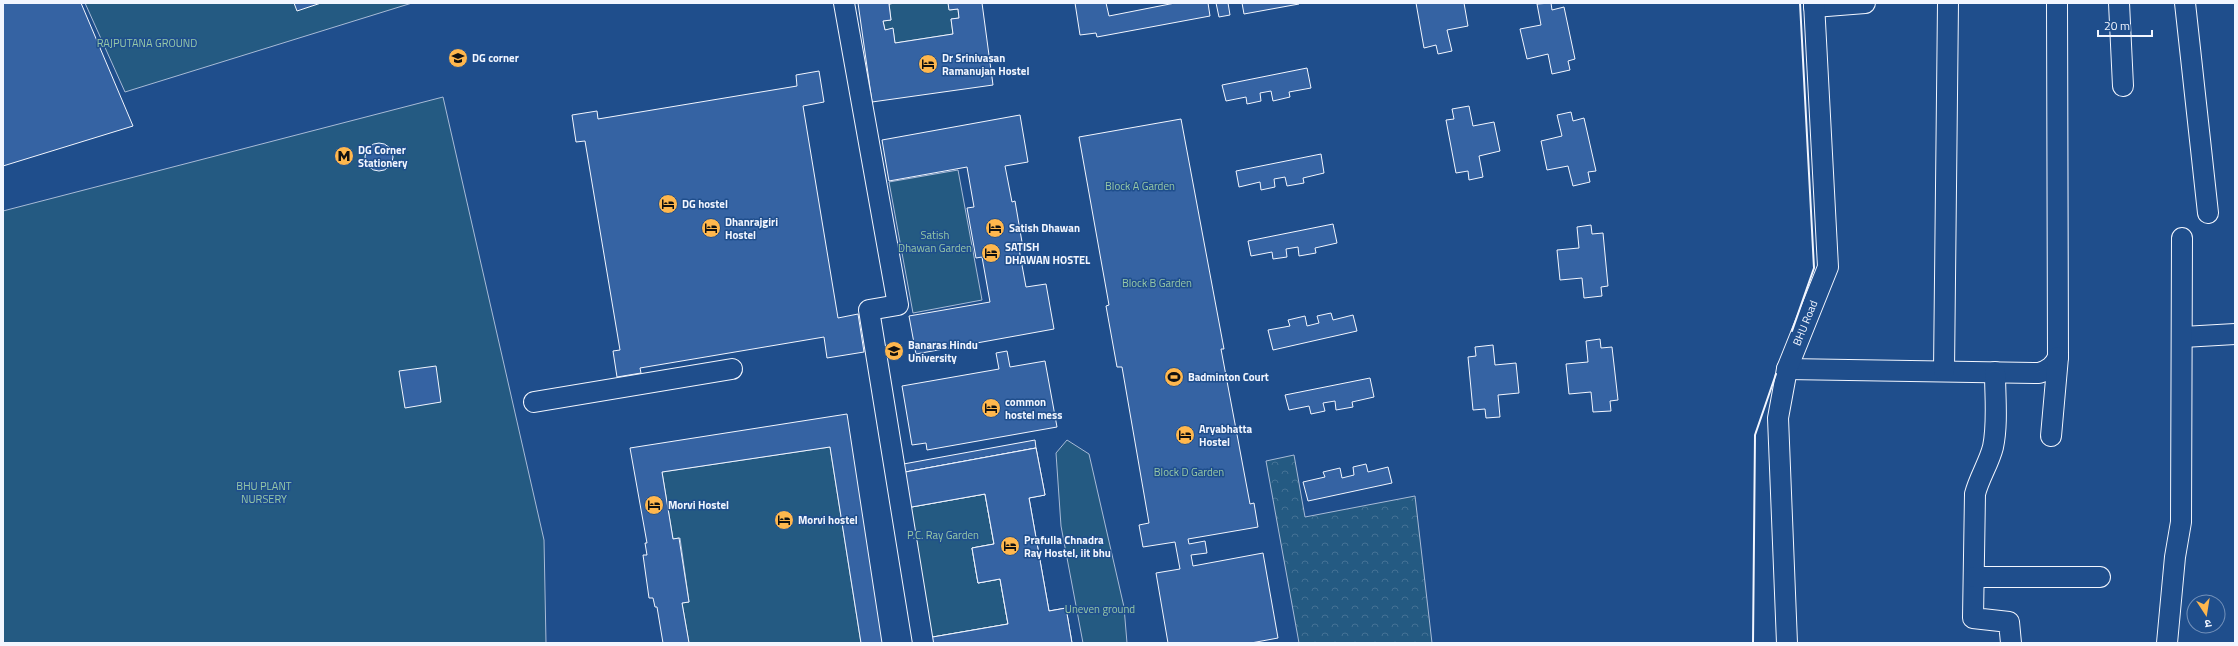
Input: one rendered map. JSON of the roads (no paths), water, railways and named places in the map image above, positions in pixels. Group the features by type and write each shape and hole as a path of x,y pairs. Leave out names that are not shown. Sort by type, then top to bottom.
{"street":[{"path":"844,3 898,305 869,310 923,643"},
{"path":"1814,5 1865,3"},
{"path":"1944,371 1948,3"},
{"path":"2051,436 2058,357 2057,3"},
{"path":"2119,3 2123,86"},
{"path":"2185,3 2208,213"},
{"name":"BHU Road","path":"1787,643 1778,418 1787,369 1828,267 1814,5"},
{"path":"2167,643 2174,557 2181,522 2183,337 2182,238"},
{"path":"2183,337 2235,334"},
{"path":"1787,369 2039,373 2048,370 2058,357"},
{"path":"534,402 732,369"},
{"path":"1995,372 1995,435 1992,450 1980,476 1975,494 1973,618 2009,622 2011,643"},
{"path":"1974,577 2100,577"}],"place":[{"name":"DG corner","path":"458,58"},
{"name":"Dr Srinivasan Ramanujan Hostel","path":"928,64"},
{"name":"DG Corner Stationery","path":"344,156"},
{"name":"DG hostel","path":"668,204"},
{"name":"Dhanrajgiri Hostel","path":"711,228"},
{"name":"Satish Dhawan","path":"995,228"},
{"name":"SATISH DHAWAN HOSTEL","path":"991,253"},
{"name":"Banaras Hindu University","path":"894,351"},
{"name":"Badminton Court","path":"1174,377"},
{"name":"common hostel mess","path":"991,408"},
{"name":"Aryabhatta Hostel","path":"1185,435"},
{"name":"Morvi Hostel","path":"654,505"},
{"name":"Morvi hostel","path":"784,520"},
{"name":"Prafulla Chnadra Ray Hostel, iit bhu","path":"1010,546"}],"park label":[{"name":"RAJPUTANA GROUND","path":"147,43"},
{"name":"Block A Garden","path":"1140,186"},
{"name":"Satish Dhawan Garden","path":"935,241"},
{"name":"Block B Garden","path":"1157,283"},
{"name":"Block D Garden","path":"1189,472"},
{"name":"BHU PLANT NURSERY","path":"264,492"},
{"name":"P.C. Ray Garden","path":"943,535"},
{"name":"Uneven ground","path":"1100,609"}]}
